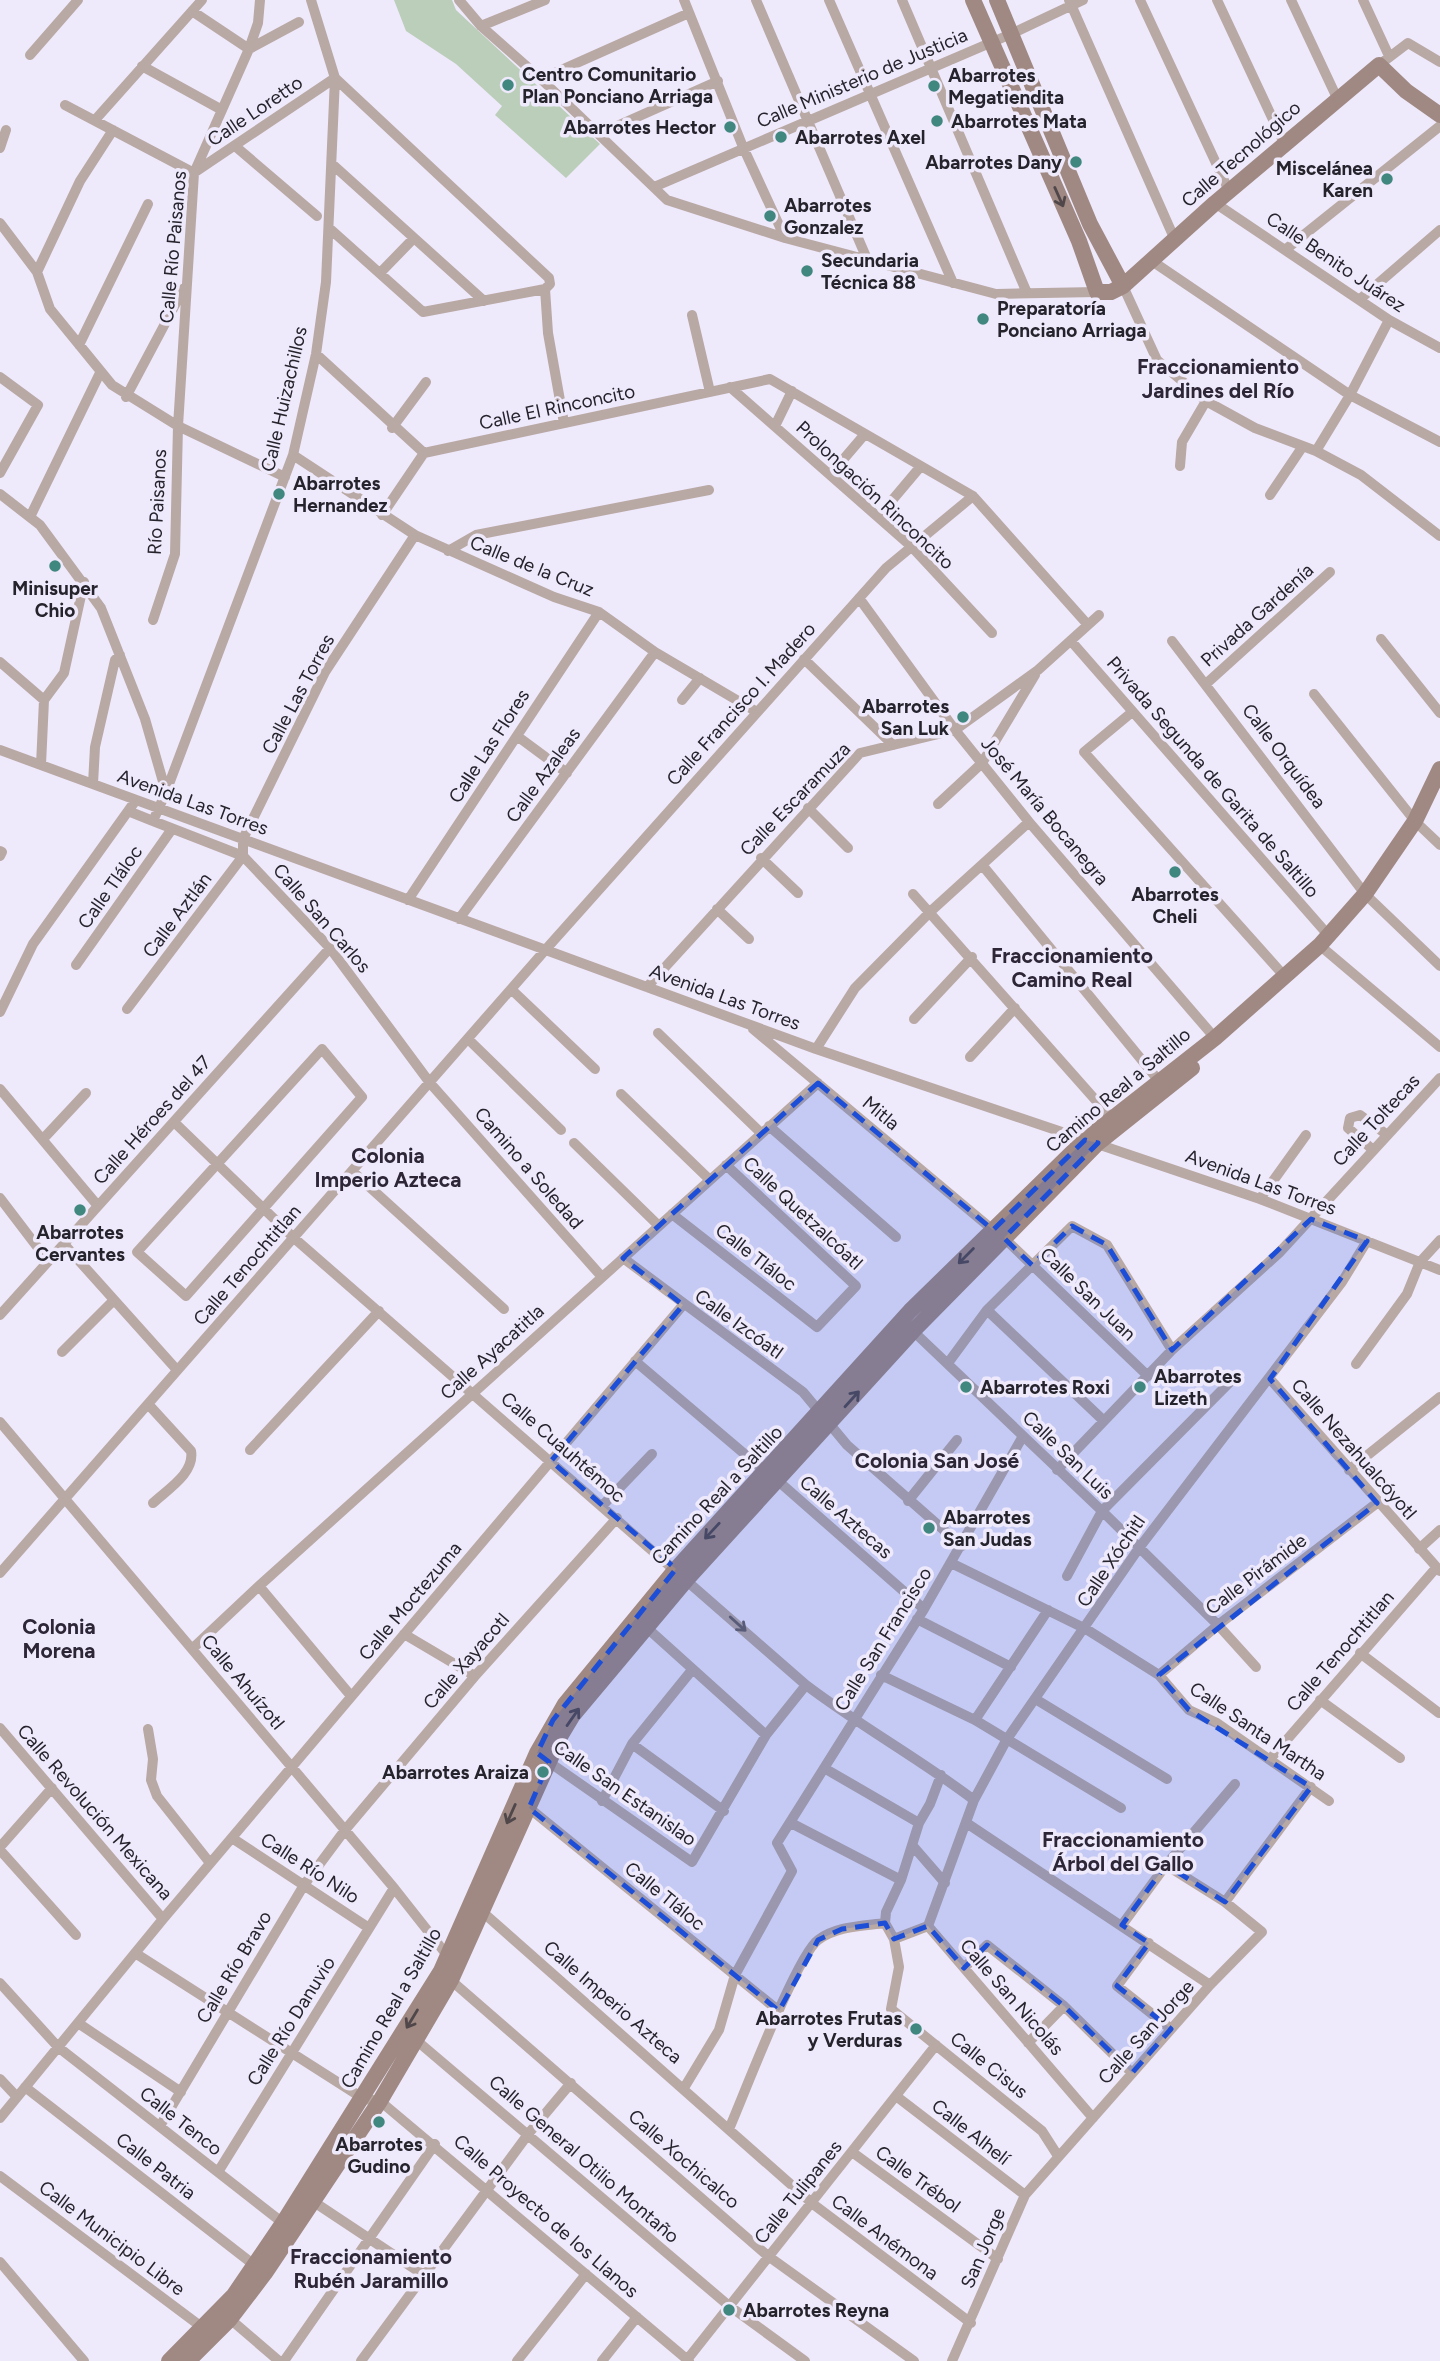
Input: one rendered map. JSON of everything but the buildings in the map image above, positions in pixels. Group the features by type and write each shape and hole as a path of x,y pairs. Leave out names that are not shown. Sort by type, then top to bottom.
{"street":[{"path":"30,55 78,0"},
{"path":"95,120 202,0"},
{"name":"Calle Río Paisanos","path":"178,426 194,173 249,49 258,23 260,0"},
{"path":"311,0 335,78 549,278 550,284 545,289 423,312 329,228"},
{"path":"459,0 481,26 541,79 667,200 785,238 996,294 1111,292 1123,286"},
{"path":"684,0 743,147 785,238"},
{"path":"756,0 867,259"},
{"path":"829,0 953,283"},
{"path":"902,0 1027,293"},
{"path":"973,0 1079,241 1097,292"},
{"path":"997,0 1090,224 1123,286 1157,360 1206,401 1255,428 1316,451 1362,475 1440,536"},
{"name":"Calle Ministerio de Justicia","path":"654,187 991,43 1070,3 1083,0"},
{"path":"1140,0 1229,191"},
{"path":"1217,0 1284,144"},
{"path":"1291,0 1337,98"},
{"path":"1363,0 1384,61 1406,92 1440,115"},
{"path":"481,26 539,1"},
{"path":"1070,3 1175,240"},
{"path":"192,10 249,49 299,22"},
{"path":"541,79 689,13"},
{"path":"1384,61 1408,43 1440,62"},
{"name":"Calle Tecnológico","path":"1123,286 1215,203 1384,61"},
{"path":"142,66 222,110"},
{"name":"Calle Loretto","path":"194,173 335,78"},
{"name":"Calle Huizachillos","path":"166,792 293,455 316,354 326,282 335,78"},
{"path":"599,134 718,82"},
{"path":"65,105 194,173"},
{"path":"1285,250 1440,126"},
{"path":"0,148 6,130"},
{"path":"37,272 80,181 113,130"},
{"path":"235,146 317,216"},
{"path":"332,164 484,301"},
{"name":"Calle Benito Juárez","path":"1215,203 1389,320 1440,348"},
{"path":"79,345 148,204"},
{"path":"0,223 37,272 50,309 100,373 126,397 178,426 285,477"},
{"path":"1079,241 1090,224"},
{"path":"1359,300 1440,230"},
{"path":"380,273 414,237"},
{"path":"1152,261 1350,396 1440,442"},
{"path":"126,397 186,285"},
{"path":"545,289 548,333 564,423"},
{"path":"692,315 710,392"},
{"path":"1316,451 1350,396 1389,320"},
{"path":"316,354 392,428 424,453 382,515"},
{"path":"30,517 100,373"},
{"path":"0,377 38,405 0,473"},
{"name":"Calle El Rinconcito","path":"424,453 770,379 792,391"},
{"path":"392,428 426,382"},
{"name":"Prolongación Rinconcito","path":"730,387 912,547 992,633"},
{"path":"775,426 792,391 974,496 1088,625"},
{"path":"1180,466 1182,442 1206,401"},
{"name":"Río Paisanos","path":"153,620 174,554 178,426"},
{"path":"830,475 864,434"},
{"path":"1270,495 1303,446"},
{"name":"Calle de la Cruz","path":"293,455 415,535 554,597 599,611 655,652 757,712"},
{"path":"878,517 921,466"},
{"path":"448,551 476,535 709,490"},
{"path":"0,494 40,525 101,608 145,719 166,792 153,821"},
{"name":"Calle Francisco I. Madero","path":"547,948 886,568 974,496"},
{"name":"Calle Las Torres","path":"243,839 325,672 415,535"},
{"name":"Privada Gardenía","path":"1207,683 1330,572"},
{"path":"41,765 44,700 64,673 84,582"},
{"name":"José María Bocanegra","path":"859,598 955,730 1215,1038"},
{"name":"Calle Las Flores","path":"408,900 599,611"},
{"name":"Calle Escaramuza","path":"647,987 761,858 860,753 955,730 1038,670 1099,615"},
{"path":"1381,639 1440,713"},
{"name":"Privada Segunda de Garita de Saltillo","path":"1071,641 1326,942 1440,1047"},
{"name":"Calle Orquídea","path":"1172,641 1207,683 1368,896 1440,966"},
{"name":"Calle Azaleas","path":"459,919 655,652"},
{"path":"93,784 95,747 115,660 120,655"},
{"path":"804,659 893,745"},
{"path":"0,662 44,700"},
{"path":"938,804 982,763 1038,670"},
{"path":"682,700 700,678"},
{"path":"1314,694 1417,823 1440,845"},
{"path":"1131,712 1084,752 1286,978"},
{"path":"517,736 567,773"},
{"name":"Avenida Las Torres","path":"0,750 459,919 547,948 816,1049 1260,1199 1440,1270"},
{"name":"Camino Real a Saltillo","path":"1417,823 1440,769"},
{"name":"Camino Real a Saltillo","path":"188,2361 230,2319 283,2223 416,2040 565,1704 825,1418 911,1311 998,1234 1092,1142 1222,1045 1326,942 1368,896 1440,787"},
{"path":"0,1012 33,944 136,800"},
{"path":"808,808 848,848"},
{"name":"Calle San Carlos","path":"128,811 243,856 330,948 430,1083"},
{"path":"816,1049 855,988 931,911 1030,822"},
{"name":"Calle Tláloc","path":"76,965 172,829"},
{"path":"243,839 243,856"},
{"name":"Calle Aztlán","path":"127,1009 243,856"},
{"path":"761,858 798,893"},
{"path":"982,866 1159,1081"},
{"path":"913,894 972,957 1115,1123"},
{"path":"717,909 749,939"},
{"name":"Camino Real a Saltillo","path":"1115,1123 1159,1081 1215,1038 1326,942"},
{"name":"Calle Héroes del 47","path":"0,1315 330,948"},
{"name":"Calle Tenochtitlan","path":"0,1573 547,948"},
{"path":"914,1019 972,957"},
{"path":"512,990 595,1069"},
{"path":"970,1057 1016,1008"},
{"name":"Mitla","path":"747,1024 998,1234"},
{"path":"658,1033 765,1130 895,1237"},
{"path":"468,1039 561,1130"},
{"path":"321,1049 362,1097 265,1209 186,1296 137,1252 321,1049"},
{"name":"Calle Toltecas","path":"1057,1470 1172,1350 1311,1219 1372,1149 1440,1078"},
{"name":"Camino a Soledad","path":"430,1083 602,1277"},
{"name":"Calle Ayacatitla","path":"192,1649 818,1083"},
{"path":"0,1089 98,1206"},
{"path":"43,1139 86,1093"},
{"path":"621,1094 710,1180"},
{"path":"1372,1149 1348,1128 1350,1118 1360,1115 1386,1134"},
{"name":"Calle Cuauhtémoc","path":"174,1122 294,1238 474,1392 806,1685 852,1720 941,1775 974,1800"},
{"path":"1260,1199 1306,1135"},
{"path":"574,1143 659,1226"},
{"name":"Calle Quetzalcóatl","path":"726,1165 856,1286 817,1327"},
{"path":"352,1171 504,1309"},
{"path":"3,1207 48,1261"},
{"name":"Calle Tláloc","path":"672,1214 817,1327"},
{"path":"948,1363 987,1310 1072,1226 1107,1245 1172,1350"},
{"name":"Camino Real a Saltillo","path":"825,1418 913,1331 998,1234"},
{"name":"Calle San Juan","path":"998,1234 1148,1376"},
{"path":"1356,1364 1407,1294 1420,1262 1440,1240"},
{"name":"Calle Xóchitl","path":"928,1926 968,1824 974,1800 1007,1740 1086,1629 1139,1548 1270,1380 1342,1282 1367,1241"},
{"path":"64,1244 177,1370"},
{"name":"Calle Izcóatl","path":"623,1258 683,1306 803,1392 846,1445 962,1546"},
{"path":"62,1352 114,1300"},
{"name":"Calle Moctezuma","path":"0,2118 210,1863 683,1306"},
{"path":"987,1310 1104,1421"},
{"path":"250,1450 379,1311"},
{"name":"Calle San Luis","path":"913,1331 1102,1511 1217,1625 1255,1667"},
{"name":"Calle Aztecas","path":"635,1361 772,1477 920,1614 1011,1667"},
{"name":"Calle Nezahualcóyotl","path":"1270,1380 1438,1570"},
{"path":"1067,1576 1102,1511 1230,1382"},
{"path":"1349,1470 1440,1397"},
{"path":"148,1404 191,1451 193,1461 188,1471 153,1503"},
{"name":"Calle Ahuízotl","path":"1,1426 394,1888 450,1968"},
{"name":"Calle San Francisco","path":"735,1975 792,1871 777,1843 962,1546 1023,1436"},
{"path":"908,1501 957,1440"},
{"path":"603,1505 652,1454"},
{"name":"Calle Pirámide","path":"1158,1675 1217,1625 1377,1503"},
{"name":"Calle Xayacotl","path":"345,1830 475,1676 617,1518"},
{"path":"1419,1549 1440,1530"},
{"name":"Calle Santa Martha","path":"951,1563 1086,1629 1158,1675 1189,1710 1217,1723 1271,1758 1329,1801"},
{"name":"Calle Tenochtitlan","path":"1271,1758 1360,1653 1438,1570"},
{"name":"Camino Real a Saltillo","path":"477,1907 529,1808 543,1757 573,1715 646,1628 682,1574"},
{"path":"259,1586 351,1696"},
{"path":"975,1720 1048,1610"},
{"path":"646,1628 766,1735"},
{"path":"404,1634 475,1676"},
{"path":"1360,1653 1439,1713"},
{"path":"602,1801 632,1744 692,1670"},
{"path":"881,1675 975,1720 1121,1808"},
{"path":"632,1744 724,1811 766,1735 806,1685"},
{"path":"1037,1700 1167,1779"},
{"path":"1321,1700 1400,1758"},
{"name":"Calle Revolución Mexicana","path":"0,1728 163,1919"},
{"path":"148,1729 153,1759 151,1780 158,1796 210,1863"},
{"name":"Calle San Estanislao","path":"543,1757 692,1862 724,1811"},
{"path":"824,1768 919,1823"},
{"path":"928,1926 894,1939 885,1923 886,1912 901,1880 919,1823 941,1775"},
{"path":"1122,1925 1166,1865 1235,1784"},
{"path":"1166,1865 1225,1902 1311,1787"},
{"path":"52,1788 0,1849 76,1935"},
{"name":"Calle Tláloc","path":"529,1808 779,2011"},
{"path":"791,1823 901,1880"},
{"path":"968,1824 1210,1985"},
{"name":"Calle Río Bravo","path":"159,2126 303,1885 345,1830"},
{"name":"Calle Río Nilo","path":"232,1838 369,1928"},
{"path":"912,1845 945,1883"},
{"name":"Calle Río Danuvio","path":"218,2172 394,1888"},
{"name":"Calle San Jorge","path":"1058,2156 1210,1985 1262,1932 1225,1902"},
{"name":"Calle Imperio Azteca","path":"477,1907 813,2204"},
{"path":"729,2129 779,2011 812,1945 842,1929 885,1923"},
{"name":"Calle San Nicolás","path":"928,1926 1093,2118"},
{"name":"Calle Cisus","path":"894,1939 899,1967 891,2008 1042,2131 1058,2156"},
{"path":"1149,1943 1117,1986 1171,2029"},
{"path":"964,1968 987,1945 1064,2006 1132,2073"},
{"name":"Calle Proyecto de los Llanos","path":"135,1953 292,2053 372,2100 435,2144 687,2361"},
{"name":"Camino Real a Saltillo","path":"169,2361 259,2269 314,2202 450,1968"},
{"name":"Calle Xochicalco","path":"450,1968 571,2083 768,2256 914,2361"},
{"path":"684,2088 719,2030 735,1975"},
{"name":"Calle Tenco","path":"0,1983 58,2047 283,2223"},
{"path":"1028,2043 1064,2006"},
{"path":"78,2022 181,2092"},
{"name":"Calle General Otilio Montaño","path":"416,2040 529,2133 728,2305 805,2361"},
{"name":"Calle Tulipanes","path":"687,2361 728,2305 813,2204 936,2045"},
{"path":"0,2079 17,2097"},
{"path":"377,2361 364,2357 529,2133 571,2083"},
{"name":"Calle Patria","path":"25,2087 259,2269"},
{"name":"Calle Alhelí","path":"896,2096 1025,2195"},
{"path":"230,2319 282,2361 435,2144"},
{"name":"Calle Trébol","path":"852,2152 998,2259"},
{"name":"San Jorge","path":"952,2361 1025,2195 1058,2156"},
{"name":"Calle Municipio Libre","path":"0,2176 203,2328"},
{"path":"314,2202 424,2275"},
{"name":"Calle Anémona","path":"813,2204 971,2323"},
{"path":"0,2262 83,2361"},
{"path":"517,2361 586,2274"},
{"path":"602,2361 637,2317"}],"highlighted area":[{"path":"818,1083 993,1230 1085,1140 1098,1143 1004,1238 1032,1265 1072,1226 1107,1245 1172,1350 1311,1219 1367,1241 1270,1379 1377,1503 1159,1675 1189,1710 1311,1787 1225,1902 1166,1865 1122,1925 1149,1943 1117,1986 1171,2029 1132,2073 1064,2006 987,1945 964,1968 928,1926 894,1939 885,1923 842,1929 818,1940 779,2011 529,1808 549,1762 537,1753 553,1720 676,1569 551,1461 683,1305 623,1258"}],"green space":[{"name":"Centro Comunitario Plan Ponciano Arriaga","path":"394,0 452,0 456,10 600,144 566,178 495,115 502,106 456,64 406,31"}],"place":[{"name":"Centro Comunitario Plan Ponciano Arriaga","path":"508,85"},
{"name":"Abarrotes Megatiendita","path":"934,86"},
{"name":"Abarrotes Mata","path":"937,121"},
{"name":"Abarrotes Hector","path":"730,127"},
{"name":"Abarrotes Axel","path":"781,137"},
{"name":"Abarrotes Dany","path":"1076,162"},
{"name":"Miscelánea Karen","path":"1387,179"},
{"name":"Abarrotes Gonzalez","path":"770,216"},
{"name":"Secundaria Técnica 88","path":"807,271"},
{"name":"Preparatoría Ponciano Arriaga","path":"983,319"},
{"name":"Abarrotes Hernandez","path":"279,494"},
{"name":"Minisuper Chio","path":"55,566"},
{"name":"Abarrotes San Luk","path":"963,717"},
{"name":"Abarrotes Cheli","path":"1175,872"},
{"name":"Abarrotes Cervantes","path":"80,1210"},
{"name":"Abarrotes Roxi","path":"966,1387"},
{"name":"Abarrotes Lizeth","path":"1140,1387"},
{"name":"Abarrotes San Judas","path":"929,1528"},
{"name":"Abarrotes Araiza","path":"543,1772"},
{"name":"Abarrotes Frutas y Verduras","path":"916,2029"},
{"name":"Abarrotes Gudino","path":"379,2122"},
{"name":"Abarrotes Reyna","path":"729,2310"}],"district":[{"name":"Fraccionamiento Jardines del Río","path":"1218,378"},
{"name":"Fraccionamiento Camino Real","path":"1072,967"},
{"name":"Colonia Imperio Azteca","path":"388,1167"},
{"name":"Colonia San José","path":"937,1460"},
{"name":"Colonia Morena","path":"59,1638"},
{"name":"Fraccionamiento Árbol del Gallo","path":"1123,1851"},
{"name":"Fraccionamiento Rubén Jaramillo","path":"371,2268"}]}
